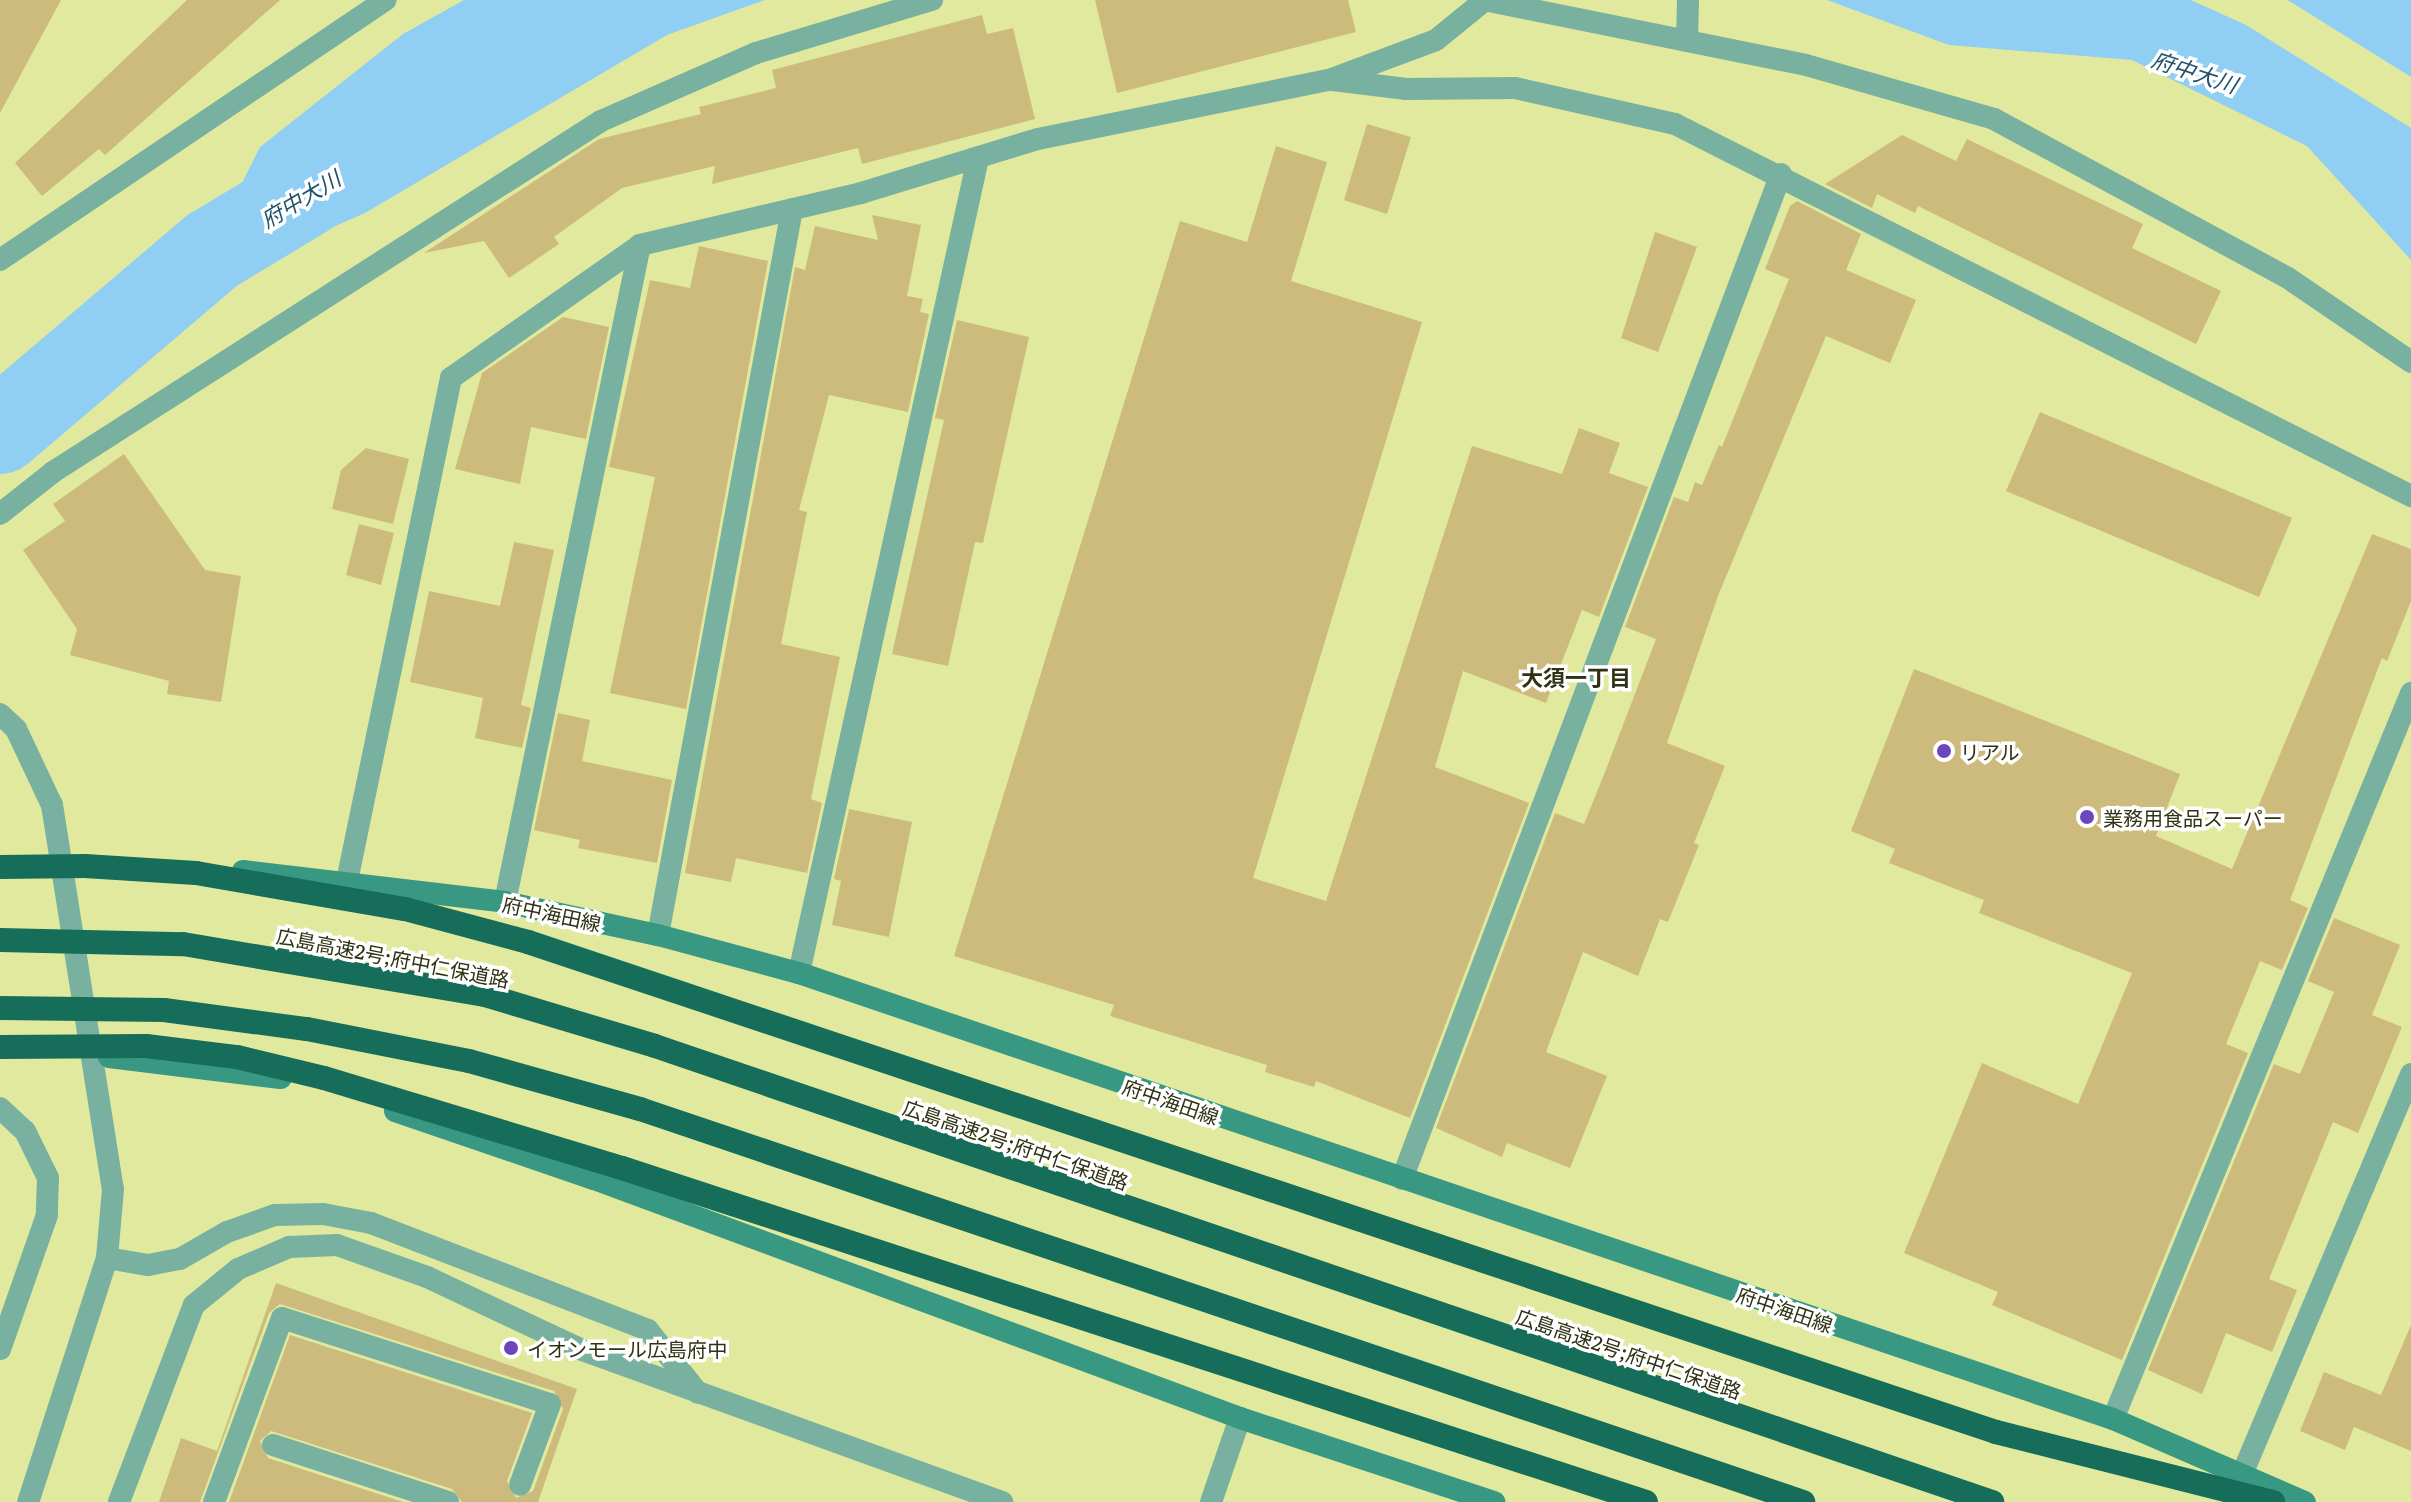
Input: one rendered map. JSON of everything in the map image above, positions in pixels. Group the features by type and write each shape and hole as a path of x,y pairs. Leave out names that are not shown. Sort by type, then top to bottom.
{"highway":[{"path":"0,867 196,873 405,909 528,942 1996,1432 2273,1502"},
{"name":"広島高速2号;府中仁保道路","path":"0,940 183,944 485,995 655,1046 1992,1502"},
{"path":"0,1008 164,1010 307,1029 469,1061 640,1109 1803,1502"},
{"path":"0,1047 146,1046 237,1057 324,1078 622,1168 1646,1502"}],"main road":[{"name":"府中海田線","path":"0,876 197,867 347,881 505,902 658,935 799,973 2113,1419 2243,1472 2305,1502"},
{"path":"89,1057 216,1067 318,1087 594,1179 1240,1418 1494,1502"}],"street":[{"path":"0,260 386,0"},
{"path":"0,514 53,472 601,121 756,53 932,0"},
{"path":"347,881 451,378 640,245 792,209 1038,139 1329,80 1436,40 1484,0 1806,65 1994,119 2288,278 2411,362"},
{"path":"1687,41 1688,4"},
{"path":"1329,80 1406,89 1515,88 1675,124 1781,174 2411,496"},
{"path":"799,973 978,158"},
{"path":"1402,1179 1781,174"},
{"path":"658,935 792,209"},
{"path":"505,902 640,245"},
{"path":"2113,1419 2411,693"},
{"path":"0,714 16,729 52,805 89,1057 113,1189 107,1258 28,1502"},
{"path":"2243,1472 2411,1074"},
{"path":"0,1108 25,1131 48,1178 47,1215 0,1349"},
{"path":"107,1258 148,1265 180,1259 227,1232 275,1215 323,1214 371,1223 648,1330 698,1393"},
{"path":"119,1502 194,1305 238,1269 289,1247 337,1245 427,1277 582,1350 1002,1502"},
{"path":"214,1502 282,1318 550,1404 520,1485"},
{"path":"1220,1496 1240,1418"},
{"path":"273,1445 448,1502"}],"water":[{"path":"464,0 765,0 667,35 365,213 188,291 260,147 403,34"},
{"path":"1827,0 2191,0 2246,25 2411,128 2411,260 2307,146 2132,60 1949,45"},
{"path":"2287,0 2411,0 2411,77 2294,4"}],"building":[{"path":"0,0 61,0 0,113"},
{"path":"187,0 280,0 105,155 99,149 42,196 15,163"},
{"path":"1095,0 1348,0 1356,32 1117,93"},
{"path":"982,15 987,34 1013,28 1035,119 862,164 858,148 712,184 715,166 622,188 554,237 559,244 509,278 484,241 424,253 599,139 701,114 699,107 776,88 772,70"},
{"path":"1367,124 1411,137 1387,214 1344,200"},
{"path":"1902,135 1956,161 1967,139 2143,224 2132,248 2221,291 2196,344 1918,206 1915,213 1877,194 1872,208 1825,184"},
{"path":"1276,146 1327,162 1291,281 1422,322 1253,878 1326,901 1472,446 1562,474 1579,428 1620,443 1609,473 1648,487 1599,617 1582,610 1546,703 1463,671 1435,767 1529,803 1410,1118 1316,1081 1314,1087 1265,1072 1267,1065 1110,1016 1114,1005 954,956 1180,221 1247,242"},
{"path":"1797,201 1861,234 1846,270 1916,300 1890,363 1826,336 1718,596 1667,743 1725,766 1694,843 1699,845 1668,922 1660,919 1638,976 1583,952 1546,1052 1607,1076 1570,1168 1507,1143 1502,1157 1436,1128 1555,813 1584,824 1605,772 1656,639 1625,627 1674,497 1688,502 1695,482 1702,485 1719,445 1722,447 1789,279 1765,269 1790,206"},
{"path":"872,215 921,225 907,296 923,299 920,312 929,314 908,412 829,395 799,510 807,512 781,644 840,657 811,799 822,803 807,873 736,858 731,882 685,873 795,267 805,270 815,226 878,240"},
{"path":"1655,232 1697,247 1658,352 1621,338"},
{"path":"699,246 768,261 686,709 610,693 655,477 609,467 650,280 690,288"},
{"path":"563,317 609,327 586,439 531,427 520,484 455,469 482,373"},
{"path":"957,320 1029,337 983,543 975,542 948,666 892,654 944,420 935,418"},
{"path":"2040,412 2292,518 2259,597 2006,491"},
{"path":"366,448 409,459 393,524 332,509 341,470"},
{"path":"124,454 205,570 241,576 221,702 167,694 169,681 70,655 77,629 23,550 65,521 53,504"},
{"path":"359,524 394,533 381,585 346,575"},
{"path":"2372,534 2411,549 2411,601 2387,661 2382,658 2290,900 2308,908 2282,970 2260,961 2226,1044 2248,1053 2122,1360 1992,1305 1998,1292 1904,1253 1982,1063 2078,1104 2132,973 1979,913 1984,900 1889,863 1895,849 1851,831 1914,669 2180,774 2156,836 2232,869"},
{"path":"514,542 554,550 521,705 531,708 522,748 475,738 483,698 410,682 429,591 500,606"},
{"path":"558,713 590,720 582,761 672,780 657,863 578,848 580,840 534,830"},
{"path":"849,809 912,822 889,937 832,925 841,881 834,879"},
{"path":"2334,918 2400,945 2372,1015 2402,1027 2358,1133 2333,1122 2269,1279 2297,1290 2272,1352 2226,1333 2202,1394 2148,1370 2274,1064 2300,1074 2334,992 2308,981"},
{"path":"276,1283 577,1389 538,1502 462,1502 452,1489 271,1431 260,1441 268,1458 403,1502 229,1502 290,1335 532,1413 507,1481 516,1498 533,1491 563,1409 554,1391 280,1304 269,1313 200,1502 159,1502 181,1438 217,1451"},
{"path":"2411,1325 2411,1451 2354,1427 2345,1450 2300,1431 2324,1372 2381,1395"}],"waterway":[{"name":"府中大川","path":"0,431 213,250 306,194"}],"place":[{"name":"リアル","path":"1944,751"},
{"name":"業務用食品スーパー","path":"2087,817"},
{"name":"イオンモール広島府中","path":"511,1348"}],"district":[{"name":"大須一丁目","path":"1576,677"}]}
